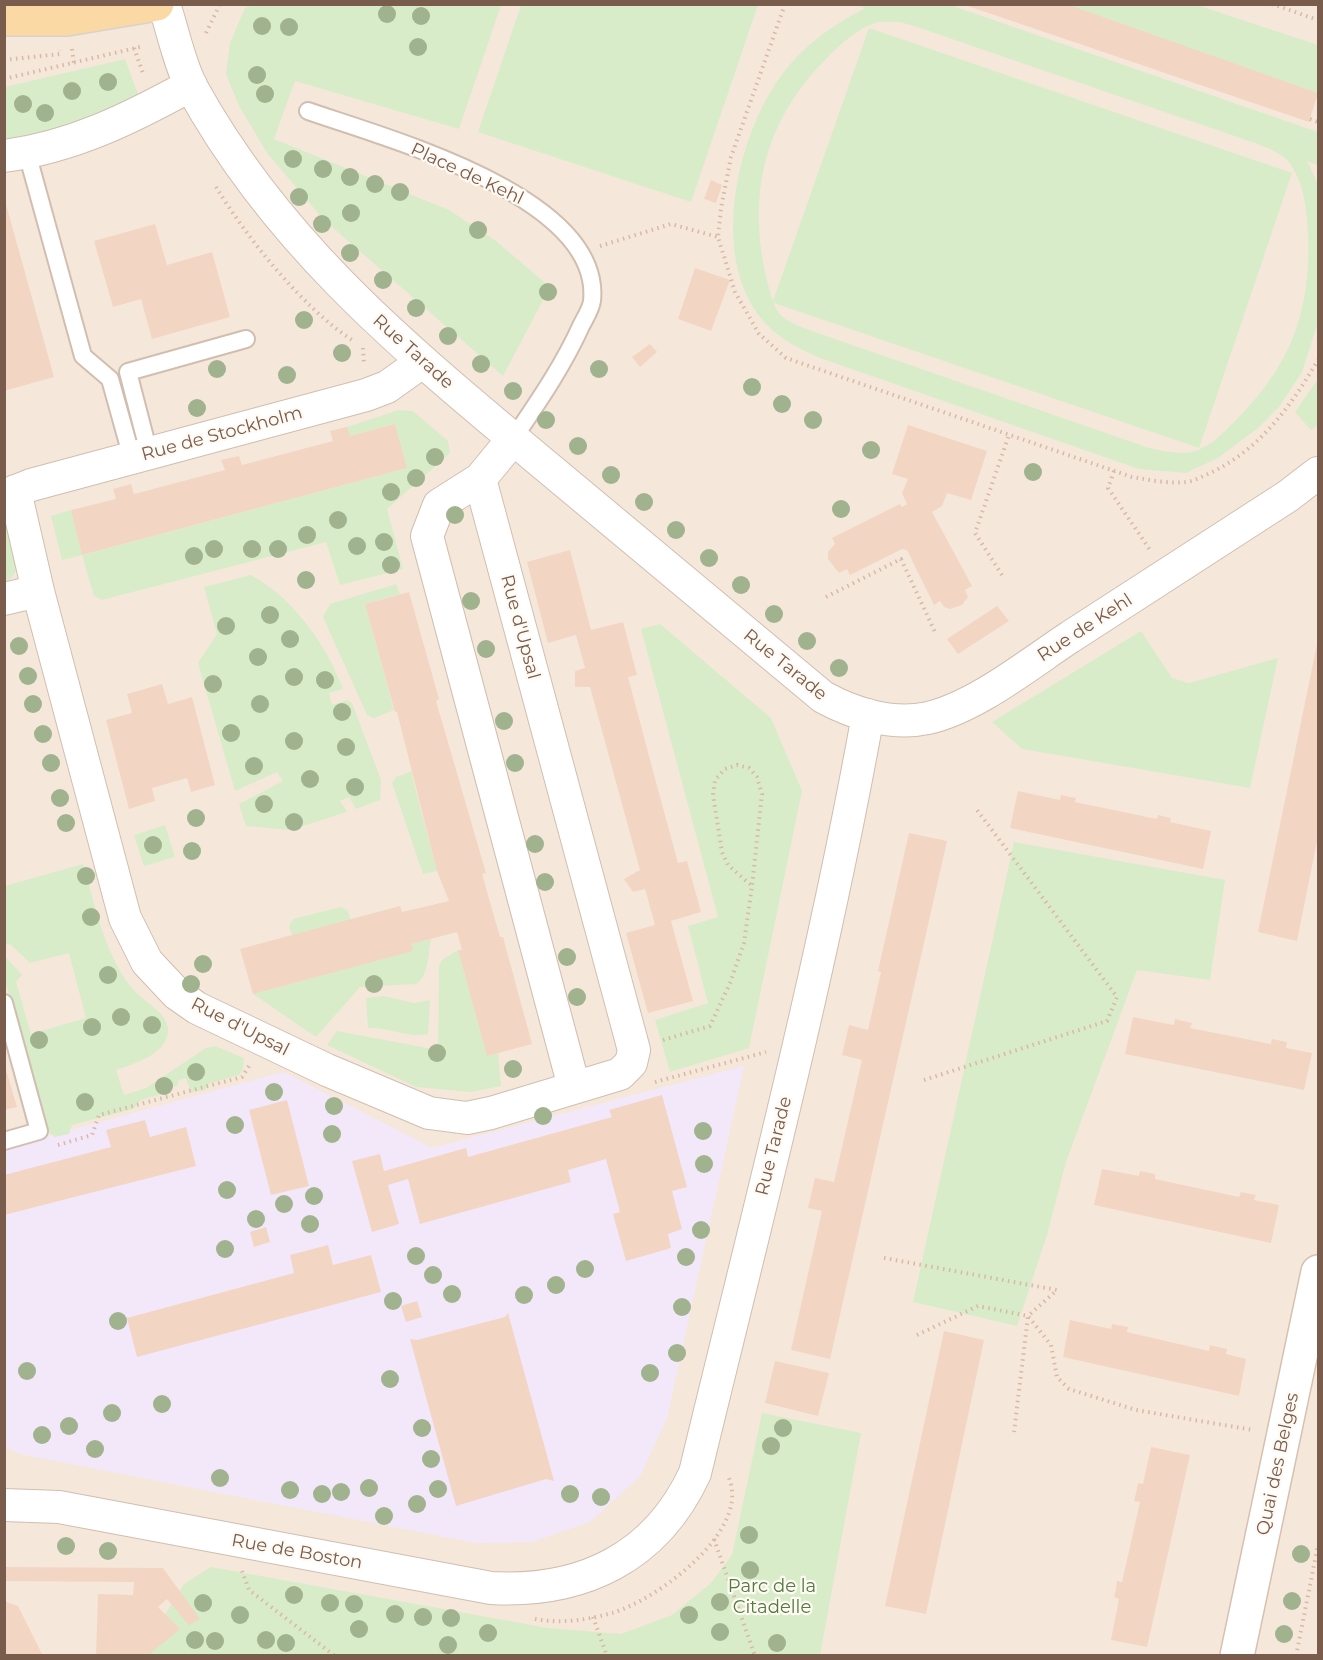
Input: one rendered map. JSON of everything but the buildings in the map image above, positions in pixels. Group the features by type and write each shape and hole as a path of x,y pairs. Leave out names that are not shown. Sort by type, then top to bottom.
{"main road":[{"path":"4,19 67,19 158,4"},
{"name":"Quai des Belges","path":"1237,1656 1318,1272"}],"street":[{"name":"Rue Tarade","path":"164,4 191,86 277,216 339,286 422,362 823,698 845,709 868,715 852,800 796,1055 694,1473 683,1499 664,1526 617,1562 588,1575"},
{"path":"16,155 56,147 99,132 191,86"},
{"name":"Rue de Stockholm","path":"38,591 10,493 366,395 387,387 422,362"},
{"path":"513,439 480,478 439,505 427,536 574,1087"},
{"name":"Rue de Kehl","path":"868,715 893,720 927,718 950,711 1006,679 1167,575 1288,496 1318,473"},
{"name":"Rue d'Upsal","path":"38,591 125,918 147,962 177,994 197,1008 337,1074 429,1113 467,1118 491,1113 574,1087 627,1062 480,478"},
{"name":"Rue de Kehl","path":"1288,496 1318,482"},
{"path":"4,599 38,591"},
{"name":"Rue de Boston","path":"4,1505 59,1507 491,1588 544,1587 588,1575"}],"lane":[{"name":"Place de Kehl","path":"308,111 429,152 511,190 549,217 582,252 592,279 592,304 547,390 513,439"},
{"path":"16,155 83,356 110,379 141,456"},
{"path":"141,456 128,372 246,339"},
{"path":"4,1004 39,1131 4,1141"}],"path":[{"path":"784,4 731,157 718,237 735,292 759,334 786,358 1114,471 1166,482 1189,482 1221,468 1263,436 1293,402 1318,360"},
{"path":"1272,4 1318,20"},
{"path":"4,79 134,48"},
{"path":"1310,119 1318,122"},
{"path":"582,252 671,224 718,237"},
{"path":"1002,575 975,533 1009,435"},
{"path":"1114,471 1108,488 1167,575"},
{"path":"826,597 901,559 935,632"},
{"path":"752,886 728,865 722,852 713,795 715,780 725,769 737,765 749,768 757,777 762,794 752,886 744,943 730,983 710,1026 627,1062 649,1084 765,1052 796,1055"},
{"path":"924,1080 1107,1021 1117,997 977,810"},
{"path":"48,1147 92,1135 99,1115 242,1077 267,1041"},
{"path":"884,1258 1057,1290 1028,1316 1014,1432"},
{"path":"917,1335 978,1306 1028,1316 1051,1345 1057,1377 1069,1389 1136,1410 1284,1436"},
{"path":"714,1539 754,1656"},
{"path":"232,1540 249,1590 335,1656"},
{"path":"1296,1656 1318,1545"},
{"path":"593,1617 607,1656"}],"shaded area":[{"path":"5,5 1318,5 1318,1655 5,1655"},
{"path":"744,1066 667,1418 640,1476 590,1522 531,1542 476,1543 20,1454 5,1446 5,1148 284,1072 432,1148"}],"green space":[{"path":"252,5 501,5 459,129 295,81 274,139 449,210 496,241 550,287 503,376 324,220 267,153 239,106 226,74 230,43 245,8"},
{"path":"521,5 758,5 691,202 478,132"},
{"path":"857,5 950,5 1318,132 1318,165 1307,161 1318,184 1318,322 1302,372 1279,407 1258,428 1218,458 1186,473 1139,469 820,358 785,340 766,324 748,299 738,269 733,236 734,202 740,168 750,136 763,106 787,68 807,47 829,30 865,8","holes":["878,22 900,22 1252,142 1276,152 1288,161 1298,177 1307,216 1308,263 1301,314 1283,359 1270,381 1226,430 1213,441 1203,448 1186,453 1149,448 812,331 784,318 776,309 774,303 1199,448 1292,173 869,28 773,301 764,268 759,203 763,172 772,142 785,113 803,86 826,59 850,37"]},
{"path":"1066,5 1197,5 1318,45 1318,93"},
{"path":"125,59 138,94 88,120 5,145 5,87"},
{"path":"1318,379 1318,425 1311,430 1295,412"},
{"path":"399,410 413,411 448,441 450,453 387,509 403,569 340,585 326,542 102,600 94,596 82,555 62,560 51,516 71,510 83,555 407,468 395,424 350,436 347,427"},
{"path":"5,515 17,561 12,577 5,581"},
{"path":"251,575 267,585 295,610 328,656 343,689 329,693 332,705 347,700 352,703 381,780 380,800 356,809 349,797 340,801 347,812 290,830 246,826 239,804 283,781 277,772 235,791 198,663 217,634 204,587"},
{"path":"396,584 400,594 365,604 394,710 374,718 367,715 323,617 330,604"},
{"path":"660,624 771,718 802,791 749,1048 670,1072 655,1020 708,1003 688,926 718,917 641,629"},
{"path":"1141,631 1172,678 1189,683 1278,658 1250,788 1022,749 992,722"},
{"path":"413,771 412,776 437,871 423,874 392,783 396,777"},
{"path":"165,825 175,857 144,866 134,835"},
{"path":"1014,842 1225,880 1210,980 1137,970 1066,1162 1047,1235 1017,1326 913,1302"},
{"path":"83,864 101,928 114,959 131,987 159,1012 167,1024 166,1039 156,1052 116,1070 124,1095 146,1088 206,1048 215,1046 244,1058 243,1069 239,1075 210,1083 205,1090 191,1092 186,1078 178,1081 178,1085 168,1089 166,1093 141,1100 133,1109 72,1125 69,1134 55,1137 47,1131 5,981 5,956 22,975 16,982 31,1034 86,1018 69,953 30,963 10,944 5,945 5,886"},
{"path":"341,907 348,911 351,920 292,935 289,926 293,919"},
{"path":"431,939 426,970 416,984 360,987 316,1037 253,994 412,951 411,944"},
{"path":"458,950 487,1056 498,1053 501,1086 471,1092 416,1087 327,1045 337,1031 438,1050 439,966 442,960"},
{"path":"384,996 414,1003 430,1000 428,1034 412,1035 368,1028 366,998"},
{"name":"Parc de la Citadelle","path":"762,1413 861,1433 820,1655 139,1656 184,1584 211,1567 548,1628 621,1634 672,1615 711,1583 732,1555"}]}
